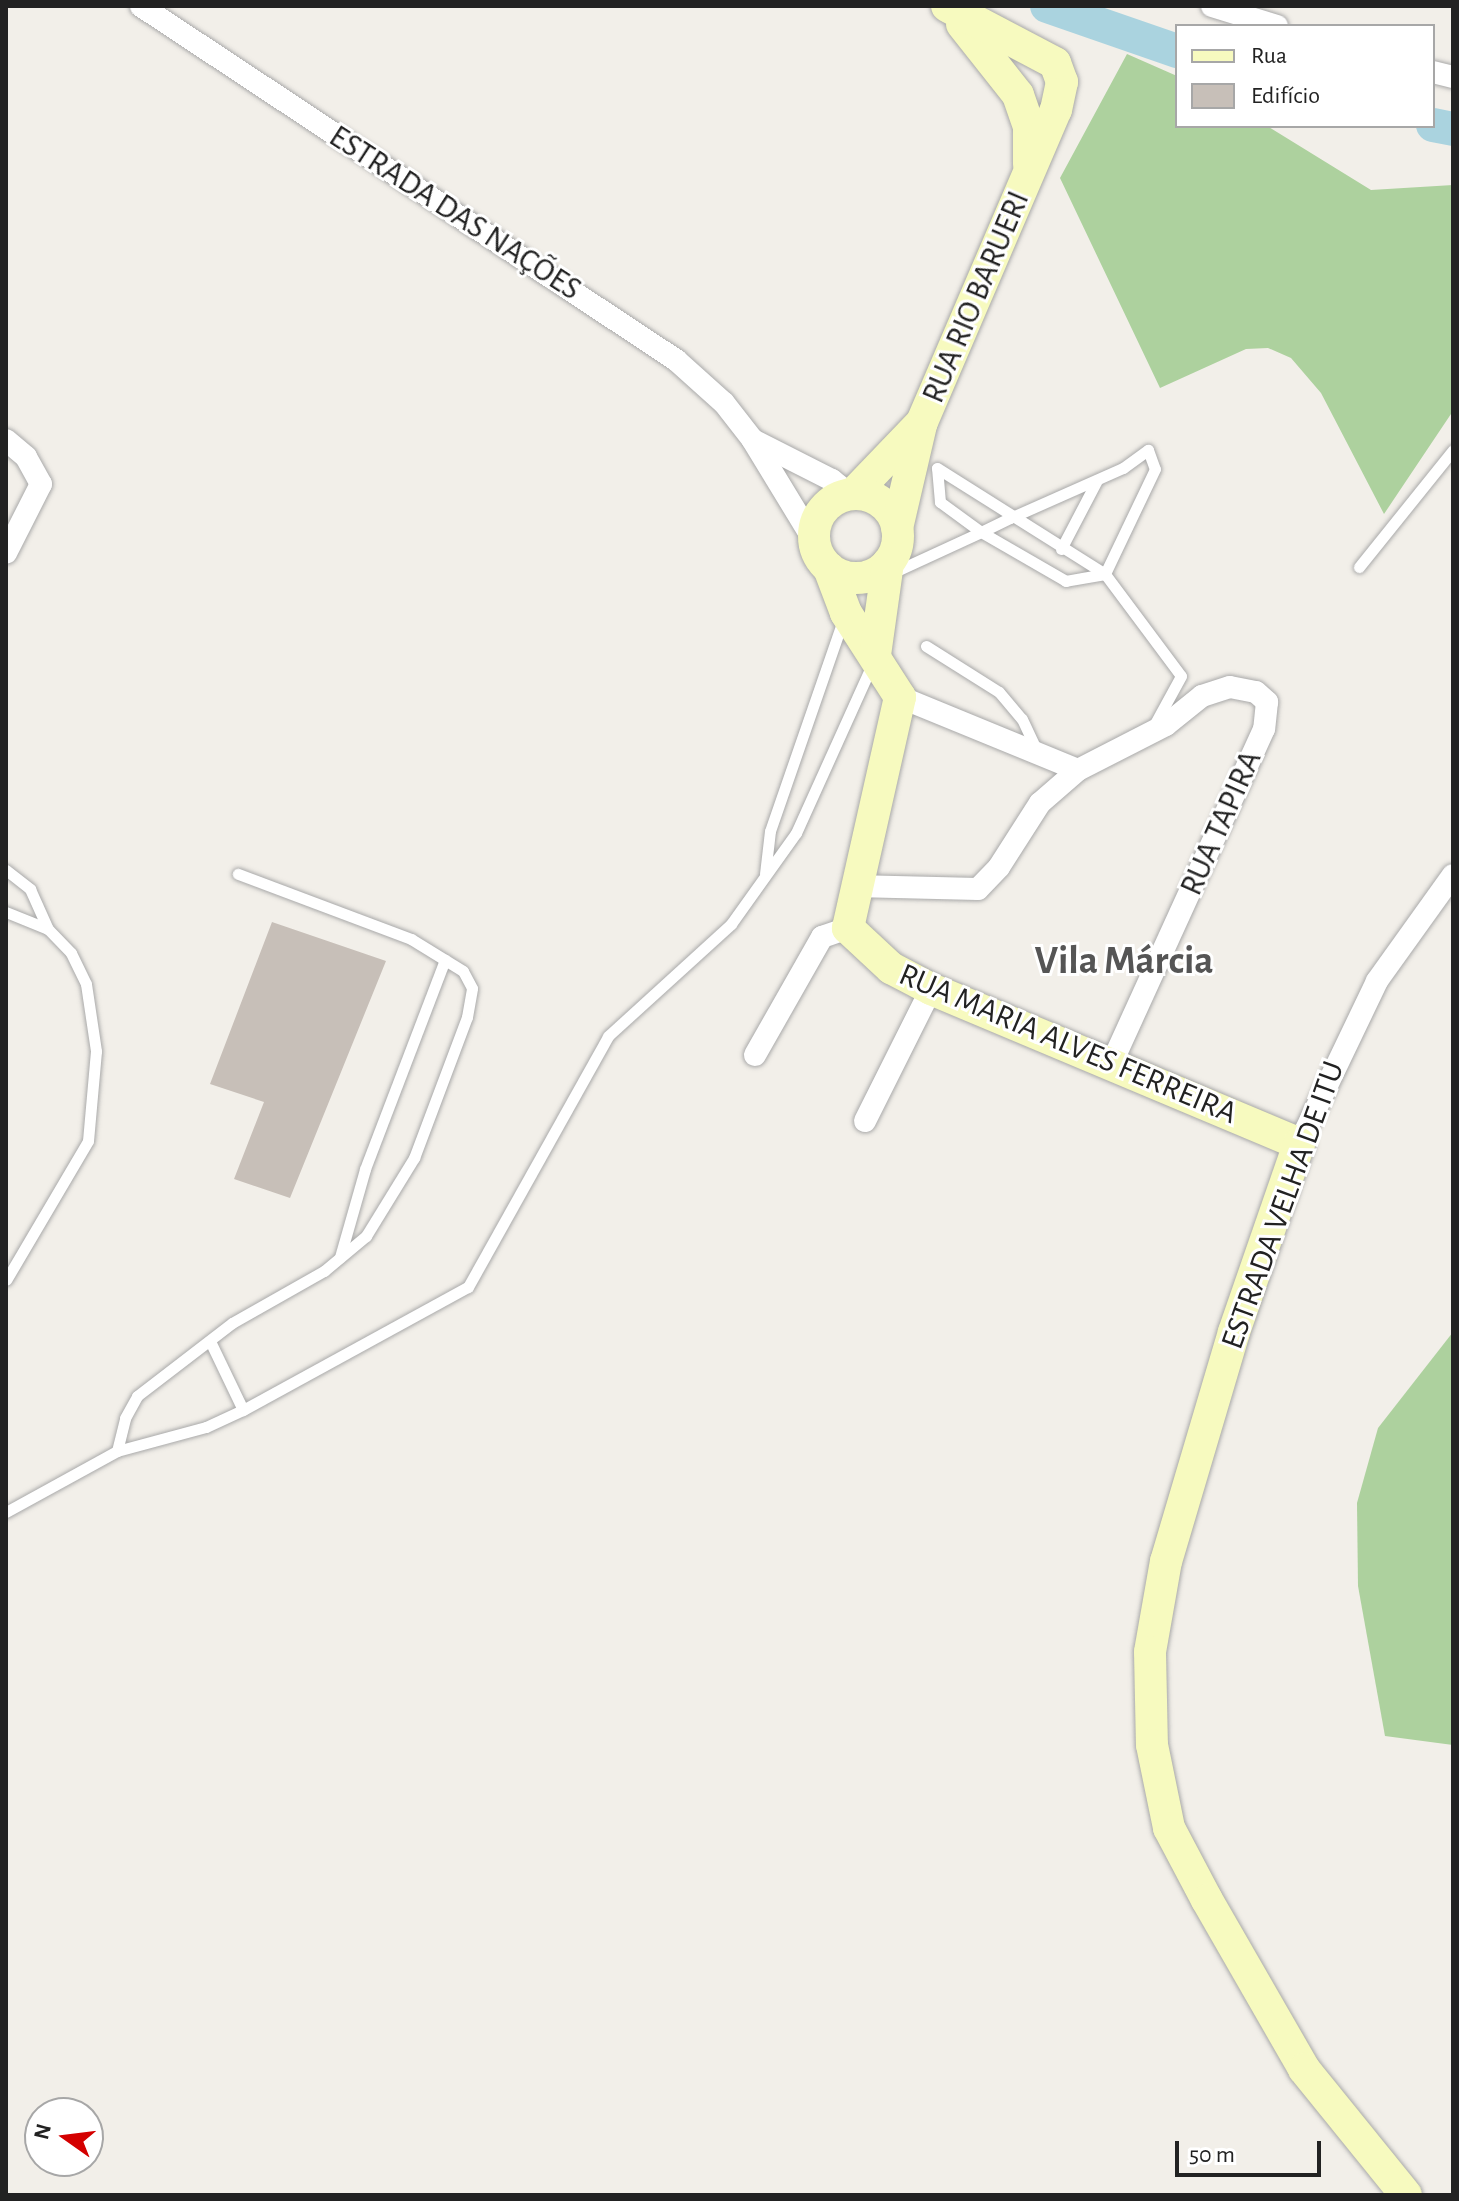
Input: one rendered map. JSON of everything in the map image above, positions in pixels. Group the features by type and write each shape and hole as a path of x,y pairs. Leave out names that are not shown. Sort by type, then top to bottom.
{"street":[{"name":"ESTRADA DAS NAÇÕES","path":"141,6 676,360 724,403 752,439 811,536"},
{"name":"RUA RIO BARUERI","path":"897,528 922,422 1056,110 1062,82 1055,63 944,6"},
{"path":"944,6 979,40 1018,95 1029,127 1029,171"},
{"path":"1212,6 1270,24"},
{"name":"RUA RIO BARUERI","path":"852,494 922,422"},
{"name":"ESTRADA DAS NAÇÕES","path":"752,439 832,480 852,494"},
{"path":"6,440 26,457 41,484 6,553"},
{"path":"875,655 897,528 877,499 852,494 826,507 811,536 829,568 846,613 900,697 1039,757 1078,770"},
{"path":"829,568 841,575 866,577 888,569"},
{"name":"RUA TAPIRA","path":"1112,1063 1269,714 1267,702 1256,692 1230,687 1202,696 1150,733"},
{"path":"755,1055 822,937 848,928 854,886 900,697"},
{"path":"854,886 978,889 999,867 1040,803 1078,770 1150,733"},
{"name":"ESTRADA VELHA DE ITU","path":"1406,2195 1304,2069 1169,1828 1147,1697 1166,1561 1234,1332 1299,1144 1377,981 1453,875"},
{"name":"RUA MARIA ALVES FERREIRA","path":"848,928 891,968 931,989 1299,1144"},
{"path":"865,1121 931,989"}],"lane":[{"path":"888,569 1097,480 1148,450 1155,469 1105,574"},
{"path":"1359,567 1453,450"},
{"path":"1105,574 1066,581 981,532 940,502 937,468 1010,518 1105,574 1181,676 1150,733"},
{"path":"1061,549 1097,480"},
{"path":"764,878 770,831 846,613"},
{"path":"926,646 999,692 1022,719 1039,757"},
{"path":"6,1512 117,1451 206,1427 243,1410 468,1287 608,1036 731,924 764,878 817,795 875,655"},
{"path":"6,870 30,889 48,929 71,953 92,1010 96,1051 88,1141 6,1280"},
{"path":"117,1451 125,1418 137,1396 210,1341 339,1258 366,1236 407,1170 467,1017 472,988 463,971 411,939 238,874"},
{"path":"6,912 48,929"},
{"path":"339,1258 365,1169 445,960"},
{"path":"210,1341 243,1410"}],"green space":[{"path":"1127,54 1175,75 1175,128 1270,128 1371,190 1453,185 1453,411 1384,514 1321,393 1291,358 1268,348 1246,349 1160,388 1060,178"},
{"path":"1453,1332 1453,1745 1385,1736 1358,1586 1357,1503 1378,1428"}],"building":[{"path":"272,922 386,961 290,1198 234,1179 264,1102 210,1084"}],"waterway":[{"path":"1047,6 1175,50"},
{"path":"1435,125 1453,129"}],"district":[{"name":"Vila Márcia","path":"1124,961"}]}
